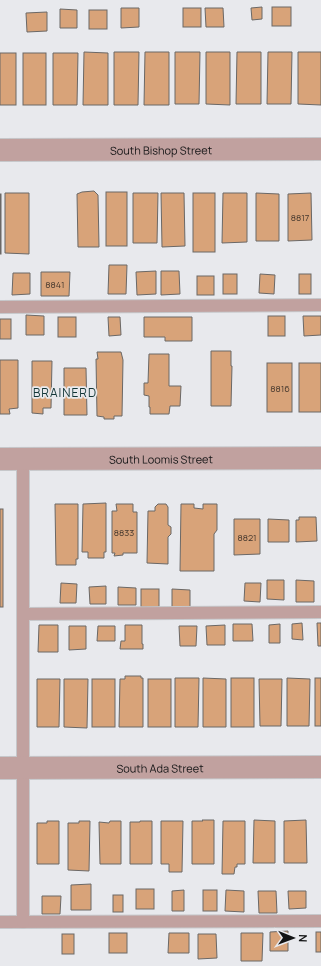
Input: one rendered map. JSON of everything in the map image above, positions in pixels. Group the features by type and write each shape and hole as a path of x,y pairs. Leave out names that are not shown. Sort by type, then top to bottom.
{"street":[{"name":"South Bishop Street","path":"0,150 321,149"},
{"name":"South Loomis Street","path":"0,459 321,458"},
{"name":"South Ada Street","path":"0,768 321,767"}],"lane":[{"path":"0,307 321,305"},
{"path":"23,459 23,922"},
{"path":"24,614 321,612"},
{"path":"0,922 321,921"}],"building":[{"path":"262,7 262,19 252,20 251,8"},
{"path":"272,7 291,7 291,26 272,26"},
{"path":"121,8 139,8 139,27 121,28"},
{"path":"183,8 201,8 201,27 183,27"},
{"path":"205,8 223,8 224,27 206,27"},
{"path":"60,9 77,10 77,28 60,28"},
{"path":"89,10 107,10 107,29 89,29"},
{"path":"47,12 47,31 27,32 26,13"},
{"path":"84,52 108,53 108,105 83,105"},
{"path":"114,52 139,52 138,105 114,105"},
{"path":"145,52 169,52 169,105 144,105"},
{"path":"175,52 200,52 199,104 175,104"},
{"path":"206,52 230,52 230,105 206,104"},
{"path":"237,52 261,52 261,104 236,104"},
{"path":"268,52 292,52 291,104 267,104"},
{"path":"298,52 321,52 321,105 298,104"},
{"path":"0,53 16,53 16,105 0,105"},
{"path":"23,53 46,53 46,105 23,105"},
{"path":"53,53 78,53 77,105 53,105"},
{"path":"94,191 98,195 99,247 78,247 77,194"},
{"path":"106,192 127,192 127,246 106,246"},
{"path":"5,193 29,193 29,254 5,253"},
{"path":"133,193 158,193 157,243 133,243"},
{"path":"161,193 184,193 185,246 162,247"},
{"path":"193,193 215,193 215,252 193,252"},
{"path":"223,193 247,193 247,242 222,243"},
{"path":"256,193 279,194 279,241 256,241"},
{"path":"311,193 312,240 288,241 288,194"},
{"path":"1,194 1,254 0,254"},
{"path":"109,265 127,265 126,294 108,294"},
{"path":"156,271 156,294 137,295 136,272"},
{"path":"161,271 179,271 180,294 161,295"},
{"path":"41,272 70,272 69,296 41,296"},
{"path":"13,273 30,273 30,294 12,295"},
{"path":"223,274 237,274 237,294 223,294"},
{"path":"260,274 275,275 274,294 259,293"},
{"path":"299,274 311,274 311,294 299,294"},
{"path":"197,276 214,276 214,295 197,295"},
{"path":"26,315 44,316 44,335 26,335"},
{"path":"268,316 285,316 285,336 268,336"},
{"path":"303,316 321,316 321,335 304,336"},
{"path":"58,317 76,317 76,337 58,337"},
{"path":"108,317 120,317 121,335 109,336"},
{"path":"144,317 192,317 192,341 165,341 165,337 144,337"},
{"path":"0,319 11,319 11,339 0,339"},
{"path":"211,351 231,351 231,406 211,406"},
{"path":"97,352 121,352 123,360 122,416 114,416 114,419 104,419 104,417 97,416"},
{"path":"149,354 169,354 169,386 181,386 180,406 170,406 169,414 150,414 149,396 144,395 144,383 148,383"},
{"path":"0,360 18,360 18,408 9,409 10,414 0,414"},
{"path":"32,361 52,361 51,408 43,408 43,414 32,413"},
{"path":"267,363 292,363 292,412 267,412"},
{"path":"299,363 321,363 321,412 299,412"},
{"path":"64,368 86,368 87,415 64,415"},
{"path":"106,503 106,552 104,552 104,558 88,558 88,552 82,552 83,504"},
{"path":"55,504 78,504 78,559 76,559 76,565 56,565"},
{"path":"116,504 133,504 133,512 137,512 137,553 123,553 123,555 114,556 115,553 112,553 112,511 117,511"},
{"path":"158,504 166,504 168,507 168,525 171,527 171,534 168,537 168,564 147,563 148,511 155,511 155,507"},
{"path":"181,504 194,504 194,508 203,509 203,504 217,504 217,530 214,534 214,571 180,571"},
{"path":"0,509 3,509 3,607 0,607"},
{"path":"299,517 316,517 317,541 296,542 296,520 299,520"},
{"path":"234,519 260,519 260,554 234,555"},
{"path":"268,519 289,520 289,542 268,542"},
{"path":"267,580 284,580 284,600 267,599"},
{"path":"296,580 314,581 314,602 296,602"},
{"path":"61,583 77,584 76,603 60,603"},
{"path":"245,583 261,583 260,602 244,601"},
{"path":"106,586 106,604 90,604 89,587"},
{"path":"118,587 136,588 136,605 118,605"},
{"path":"141,589 159,589 159,607 141,607"},
{"path":"172,589 190,590 190,607 172,607"},
{"path":"302,623 303,640 292,639 292,624"},
{"path":"317,623 321,623 321,646 318,646"},
{"path":"233,624 252,624 253,641 233,641"},
{"path":"280,624 280,643 269,643 269,625"},
{"path":"39,625 58,625 58,652 38,652"},
{"path":"125,625 142,625 143,649 120,649 121,641 125,641"},
{"path":"225,625 225,645 207,645 206,626"},
{"path":"69,626 86,626 86,649 69,650"},
{"path":"98,626 115,626 115,641 97,641"},
{"path":"179,626 197,626 196,646 180,646"},
{"path":"125,676 141,676 141,678 143,678 143,727 119,727 120,679 125,679"},
{"path":"175,678 199,678 198,727 175,727"},
{"path":"203,678 226,679 226,727 203,727"},
{"path":"231,678 254,678 254,727 231,727"},
{"path":"287,678 310,679 309,726 287,726"},
{"path":"315,678 321,678 321,726 315,726"},
{"path":"37,679 60,679 59,727 37,727"},
{"path":"64,679 88,679 87,728 64,727"},
{"path":"92,679 115,679 115,727 92,727"},
{"path":"148,679 171,679 171,727 148,727"},
{"path":"259,679 282,679 281,726 260,726"},
{"path":"202,820 214,820 214,864 192,864 192,821 203,821"},
{"path":"254,820 275,821 275,863 253,863"},
{"path":"306,820 307,863 284,863 284,821"},
{"path":"47,821 59,821 59,864 37,864 37,823 47,823"},
{"path":"79,821 90,821 89,871 68,870 68,823 79,823"},
{"path":"110,821 121,821 121,864 100,864 99,822 109,823"},
{"path":"152,821 152,864 130,864 130,822"},
{"path":"161,821 183,821 182,872 169,872 169,864 161,864"},
{"path":"223,821 245,821 245,864 237,864 234,874 222,874"},
{"path":"91,884 91,910 71,910 71,885"},
{"path":"136,889 154,889 154,909 136,909"},
{"path":"184,890 184,911 172,911 172,891"},
{"path":"203,890 217,890 217,911 203,911"},
{"path":"226,890 244,891 244,912 225,911"},
{"path":"258,891 276,891 277,913 259,913"},
{"path":"288,891 306,891 306,908 289,909"},
{"path":"113,895 123,895 123,912 113,912"},
{"path":"42,896 61,896 60,914 42,914"},
{"path":"288,931 288,951 270,951 270,932"},
{"path":"316,932 321,932 321,952 316,952"},
{"path":"109,933 127,933 127,953 109,953"},
{"path":"169,933 189,933 189,953 168,953"},
{"path":"241,933 263,933 262,961 241,961"},
{"path":"62,934 74,934 74,954 62,954"},
{"path":"198,934 216,934 217,958 198,959"}],"district":[{"name":"BRAINERD","path":"65,392"}]}
